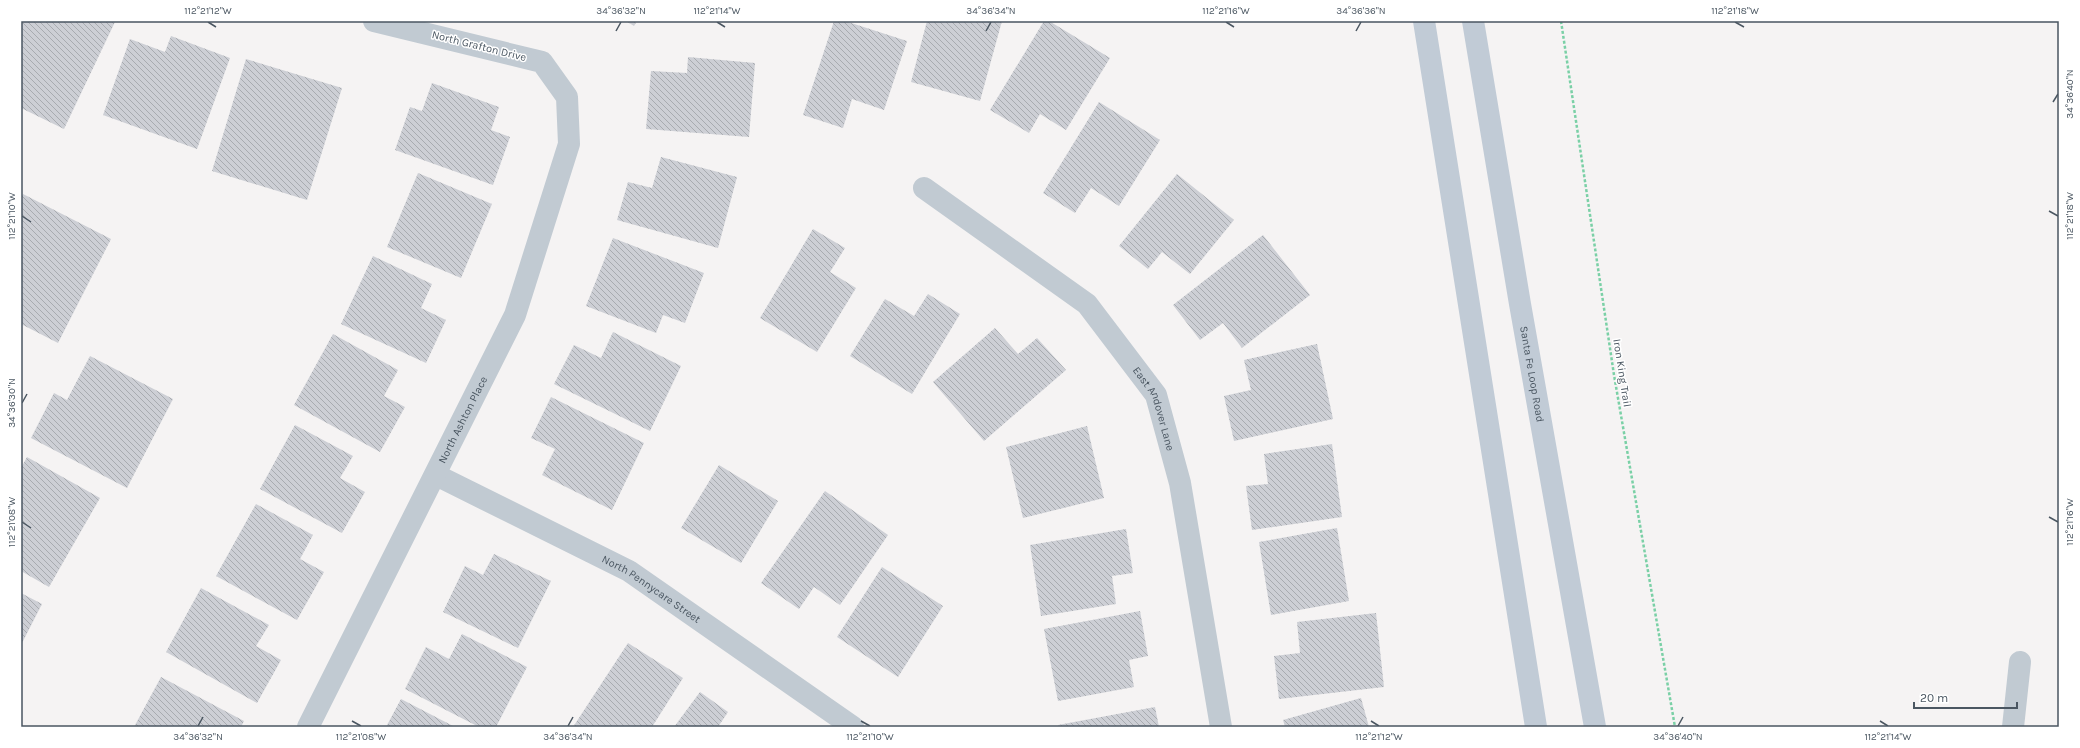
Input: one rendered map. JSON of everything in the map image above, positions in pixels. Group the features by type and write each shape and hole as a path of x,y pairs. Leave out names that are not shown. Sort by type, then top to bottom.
{"main road":[{"path":"1424,21 1536,727"},
{"name":"Santa Fe Loop Road","path":"1473,21 1520,304 1595,727"}],"street":[{"name":"North Grafton Drive","path":"374,21 542,62 566,97"},
{"name":"North Ashton Place","path":"308,727 436,475 515,315 569,144 566,97"},
{"name":"East Andover Lane","path":"924,188 1087,304 1156,395 1180,483 1221,727"},
{"name":"North Pennycare Street","path":"436,475 629,571 853,727"},
{"path":"2013,727 2020,662"}],"path":[{"name":"Iron King Trail","path":"1561,21 1614,375 1675,727"}],"building":[{"path":"21,21 115,22 64,129 21,108"},
{"path":"626,21 637,21 634,26"},
{"path":"834,21 845,21 907,41 884,110 852,99 843,128 803,115"},
{"path":"927,21 1002,21 980,101 911,82"},
{"path":"1044,21 1049,21 1110,58 1066,130 1040,114 1029,133 990,110"},
{"path":"171,36 230,58 197,149 103,115 130,39 165,52"},
{"path":"688,57 755,63 749,137 646,129 651,71 687,73"},
{"path":"246,59 342,88 307,200 212,171"},
{"path":"432,83 499,107 491,130 510,137 493,185 395,150 410,107 422,111"},
{"path":"1099,102 1160,140 1119,206 1091,188 1075,213 1043,193"},
{"path":"661,157 737,177 718,248 617,220 628,182 652,188"},
{"path":"418,173 492,204 461,278 387,247"},
{"path":"1177,174 1234,220 1190,274 1162,252 1148,269 1119,246"},
{"path":"23,194 111,239 58,343 21,324 21,197"},
{"path":"813,229 845,248 830,272 856,288 817,352 760,318"},
{"path":"1263,235 1310,295 1242,348 1223,323 1200,340 1173,305"},
{"path":"613,238 704,273 685,323 663,315 656,333 586,306"},
{"path":"373,256 432,284 421,308 446,320 426,363 341,324"},
{"path":"928,294 960,314 912,394 850,356 885,299 914,316"},
{"path":"995,328 1018,354 1037,338 1066,370 984,441 933,382"},
{"path":"613,332 681,366 650,431 554,384 574,345 601,358"},
{"path":"333,334 398,370 384,396 405,407 380,452 294,405"},
{"path":"1317,344 1333,419 1234,441 1224,396 1251,390 1244,360"},
{"path":"90,356 173,399 127,488 31,438 54,393 67,400"},
{"path":"551,397 644,443 612,510 542,475 555,449 531,438"},
{"path":"295,425 353,456 340,478 365,492 342,533 260,489"},
{"path":"1087,426 1104,498 1023,518 1006,447"},
{"path":"1332,444 1342,517 1252,530 1246,486 1268,484 1264,454"},
{"path":"27,457 100,498 49,587 21,571 21,468"},
{"path":"719,465 778,501 741,563 681,528"},
{"path":"825,491 888,535 840,605 814,587 799,609 761,583"},
{"path":"256,504 313,535 300,559 324,572 297,620 216,576"},
{"path":"1337,528 1349,601 1271,615 1259,542"},
{"path":"1126,529 1133,573 1112,576 1116,604 1041,616 1030,545"},
{"path":"494,554 551,581 518,648 443,612 465,566 483,575"},
{"path":"882,567 943,606 898,677 837,637"},
{"path":"201,588 269,625 256,646 281,660 257,703 166,652"},
{"path":"21,593 42,604 21,645"},
{"path":"1140,611 1148,656 1129,660 1134,687 1058,701 1044,629"},
{"path":"1376,613 1384,687 1279,699 1274,656 1300,653 1297,622"},
{"path":"462,634 527,667 496,727 479,727 405,689 426,647 449,659"},
{"path":"628,643 683,678 652,727 573,727"},
{"path":"161,677 244,721 241,727 134,727"},
{"path":"700,692 728,712 718,727 674,727"},
{"path":"1361,698 1369,727 1285,727 1283,720"},
{"path":"401,699 455,727 386,727"},
{"path":"1155,707 1159,727 1059,727 1058,725"}]}
